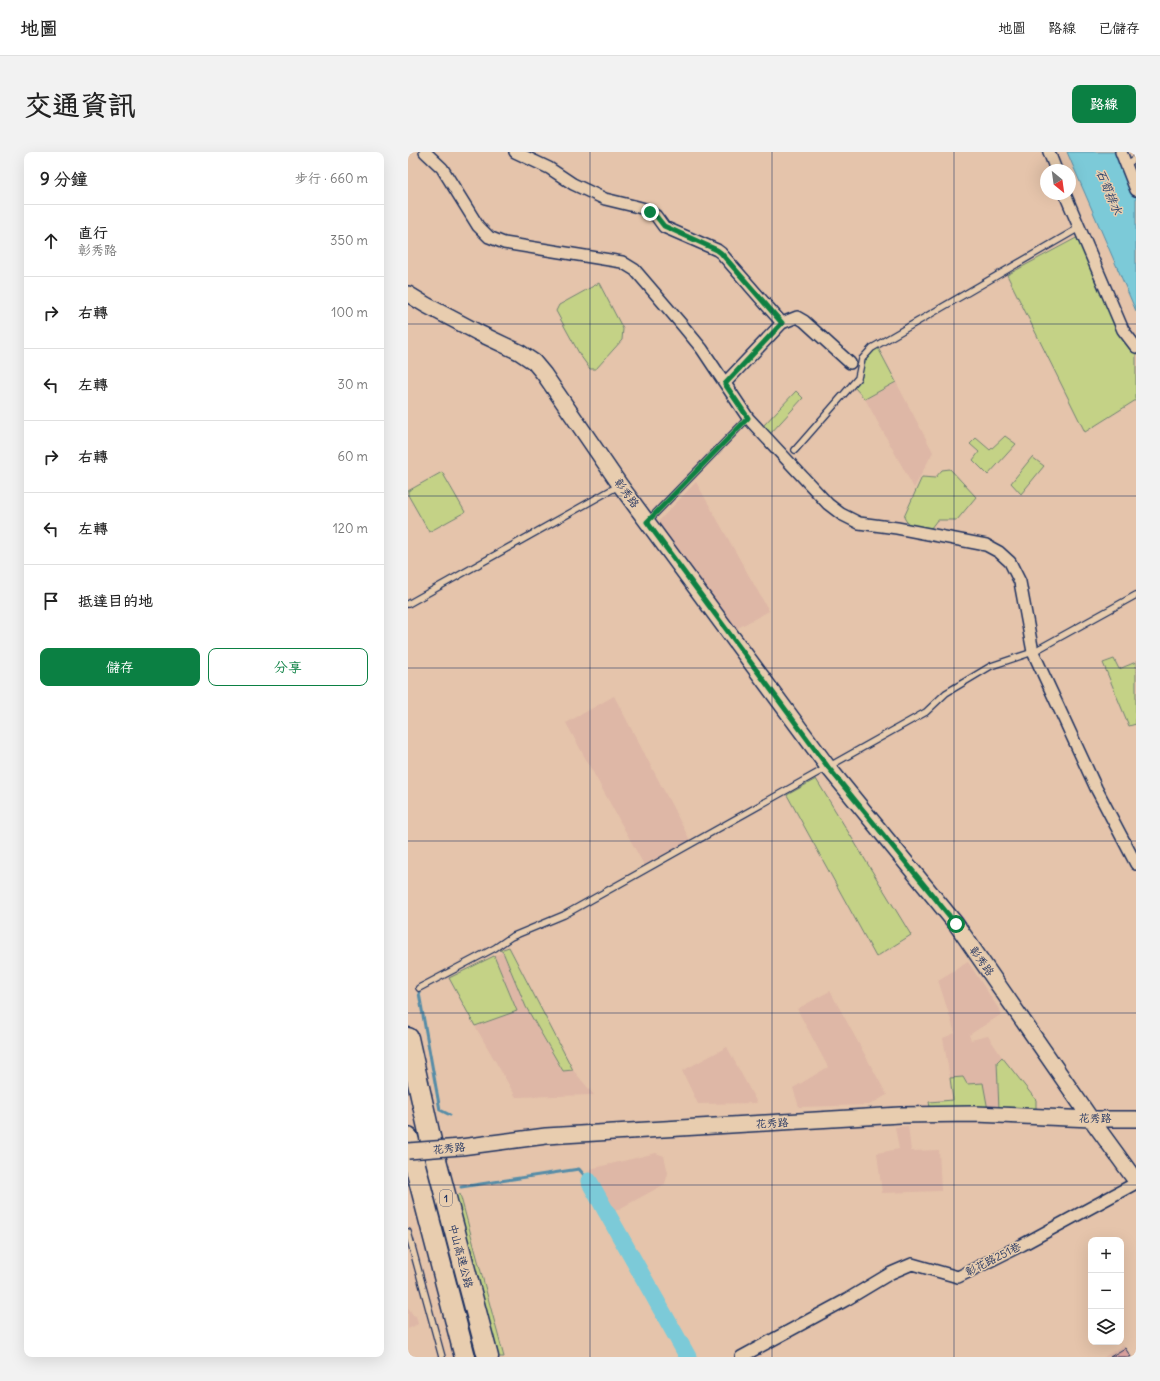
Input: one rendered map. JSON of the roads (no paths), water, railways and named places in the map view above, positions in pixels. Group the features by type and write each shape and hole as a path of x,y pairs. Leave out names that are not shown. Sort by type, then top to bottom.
{"highway":[{"name":"中山高速公路","path":"408,1038 431,1141 488,1357"},
{"name":"中山高速公路","path":"408,1138 465,1357"}],"street":[{"path":"514,152 549,168 573,184 605,199 645,209 656,216 664,226 717,250 782,323"},
{"path":"1049,152 1054,164"},
{"path":"1121,152 1136,190"},
{"path":"427,153 442,168 478,226 489,237 504,243 615,261 632,267 693,337 748,418 828,504 841,514 859,523 979,544 993,548 1005,557 1014,569 1020,582 1033,652 1096,788 1136,864"},
{"path":"1067,200 1123,330 1136,347"},
{"name":"彰秀路","path":"408,294 472,330 519,352 534,362 544,374 620,485 828,767 956,924 1136,1182"},
{"path":"725,384 782,323 797,317 804,321 850,363"},
{"name":"花秀路","path":"408,1152 546,1136 900,1116 975,1114 1091,1119 1136,1118"},
{"name":"彰花路251巷","path":"741,1357 846,1300 891,1272 912,1264 958,1277 1022,1245 1136,1182"}],"lane":[{"path":"1126,165 1136,158"},
{"path":"795,450 858,378 862,359 872,348 1079,228"},
{"path":"647,522 748,418"},
{"path":"408,604 620,485"},
{"path":"419,988 495,948 511,937 564,915 926,712 946,693 991,666 1033,652 1136,595"},
{"path":"408,1232 442,1357"}],"water":[{"name":"石筍排水","path":"1067,152 1117,152 1136,195 1136,311 1076,173 1076,164 1072,164"}],"waterway":[{"path":"419,993 440,1110 450,1115"},
{"path":"461,1187 579,1169 589,1181"},
{"path":"589,1181 688,1357"}]}
